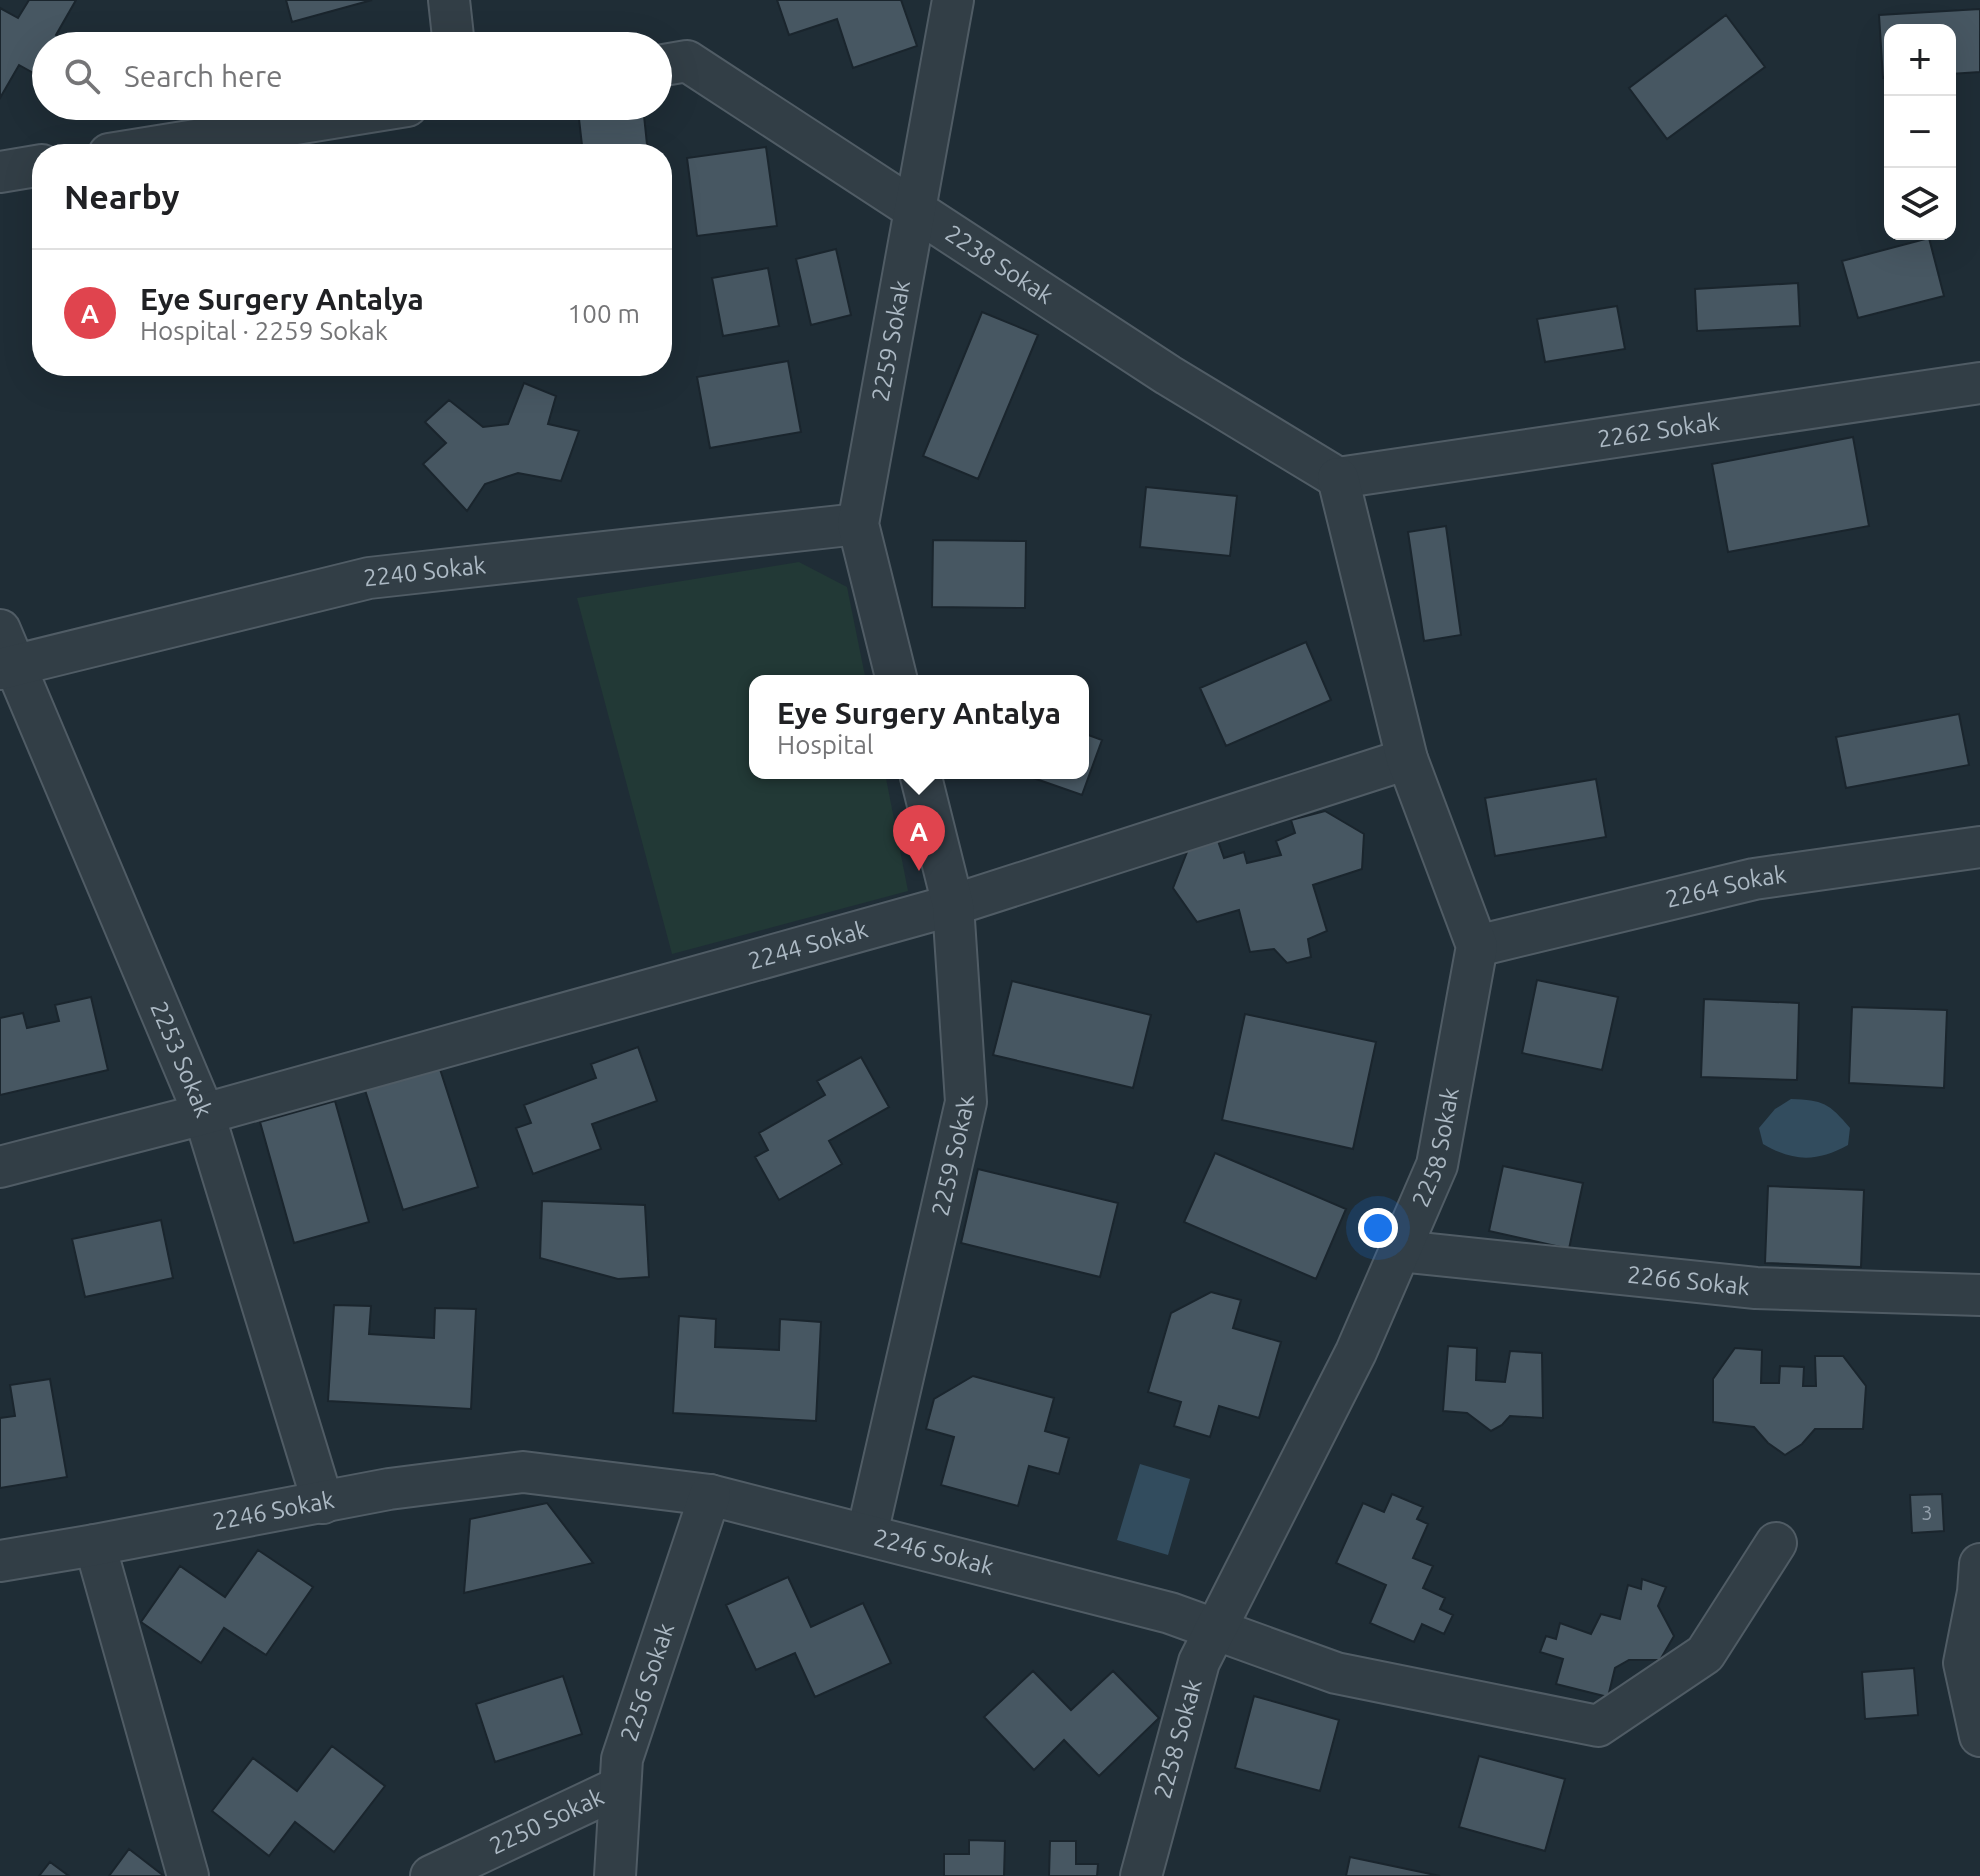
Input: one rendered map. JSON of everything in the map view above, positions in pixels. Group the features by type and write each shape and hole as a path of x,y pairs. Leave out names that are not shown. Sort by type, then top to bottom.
{"street":[{"path":"449,0 452,32"},
{"name":"2259 Sokak","path":"896,675 858,524 953,0"},
{"name":"2238 Sokak","path":"672,64 687,61 1168,375 1338,478"},
{"path":"171,144 320,120"},
{"path":"0,172 32,167"},
{"name":"2262 Sokak","path":"1338,478 1980,383"},
{"path":"1338,478 1407,759 1477,946"},
{"name":"2240 Sokak","path":"5,655 369,578 858,524"},
{"name":"2253 Sokak","path":"5,655 204,1114 323,1503"},
{"name":"2244 Sokak","path":"0,1167 204,1114 953,905 1407,759"},
{"name":"2259 Sokak","path":"867,1534 966,1102 953,905 922,779"},
{"name":"2264 Sokak","path":"1477,946 1754,879 1980,847"},
{"name":"2258 Sokak","path":"1141,1876 1199,1662 1356,1352 1437,1165 1477,946"},
{"name":"2266 Sokak","path":"1400,1251 1756,1288 1980,1295"},
{"name":"2246 Sokak","path":"0,1561 389,1489 523,1472 710,1495 1170,1613 1336,1673 1598,1726 1705,1654 1776,1543"},
{"name":"2256 Sokak","path":"615,1876 622,1759 710,1495"},
{"path":"95,1545 188,1876"},
{"path":"1980,1564 1978,1592 1964,1663 1980,1736"},
{"name":"2250 Sokak","path":"431,1876 620,1787"}],"green space":[{"path":"799,562 847,587 865,675 749,675 749,779 886,779 908,891 672,954 577,598"}],"water":[{"path":"1791,1099 1811,1100 1831,1108 1850,1128 1848,1145 1826,1155 1806,1158 1785,1154 1763,1144 1759,1128 1775,1109"},
{"path":"1140,1464 1190,1479 1168,1555 1117,1540"}],"building":[{"path":"29,0 76,0 58,32 32,32 32,72 19,65 0,98 0,8 18,18"},
{"path":"286,0 372,0 292,22"},
{"path":"777,0 901,0 917,46 853,68 837,19 789,35"},
{"path":"1980,9 1980,72 1956,74 1956,24 1884,24 1883,78 1879,15"},
{"path":"1726,15 1765,67 1667,139 1629,88"},
{"path":"579,120 644,120 647,144 582,144"},
{"path":"766,147 777,226 697,236 687,158"},
{"path":"1930,240 1944,296 1858,318 1842,261"},
{"path":"836,249 851,315 811,325 796,259"},
{"path":"768,268 779,326 723,336 712,278"},
{"path":"1798,283 1800,326 1697,331 1695,289"},
{"path":"1617,306 1625,349 1545,362 1537,319"},
{"path":"982,312 1038,335 978,479 923,456"},
{"path":"788,361 801,432 710,448 697,377"},
{"path":"524,383 556,396 548,424 579,431 561,481 518,473 485,484 467,511 423,464 446,443 425,422 449,400 483,427 508,424"},
{"path":"1853,437 1869,526 1728,552 1712,464"},
{"path":"1146,487 1237,496 1230,556 1140,547"},
{"path":"1446,526 1461,635 1424,641 1408,532"},
{"path":"933,540 1026,541 1025,608 932,607"},
{"path":"1306,642 1331,700 1226,746 1200,688"},
{"path":"1959,714 1969,765 1846,788 1836,737"},
{"path":"1089,735 1102,740 1089,776"},
{"path":"1036,779 1088,779 1082,795"},
{"path":"1596,779 1606,837 1495,856 1485,798"},
{"path":"1325,811 1364,834 1362,869 1313,885 1327,931 1308,939 1311,957 1287,963 1274,949 1250,952 1239,910 1197,922 1173,888 1189,847 1218,841 1224,858 1244,852 1247,863 1281,855 1276,841 1295,833 1291,820"},
{"path":"1537,980 1618,997 1602,1070 1522,1053"},
{"path":"1012,981 1151,1015 1133,1088 993,1055"},
{"path":"91,997 108,1070 0,1095 0,1018 23,1013 27,1028 59,1021 55,1005"},
{"path":"1704,999 1799,1003 1797,1080 1701,1077"},
{"path":"1852,1007 1947,1010 1944,1088 1849,1083"},
{"path":"1245,1014 1376,1042 1353,1149 1222,1120"},
{"path":"638,1047 657,1101 592,1124 601,1149 533,1174 516,1128 531,1123 524,1105 596,1078 591,1064"},
{"path":"861,1057 889,1107 829,1141 842,1164 779,1200 755,1157 768,1150 759,1133 825,1095 817,1081"},
{"path":"439,1066 478,1187 403,1210 365,1090"},
{"path":"335,1101 369,1222 294,1243 260,1122"},
{"path":"1215,1153 1346,1209 1316,1279 1184,1222"},
{"path":"1503,1166 1583,1183 1569,1249 1489,1231"},
{"path":"978,1169 1118,1203 1100,1277 961,1243"},
{"path":"1768,1186 1864,1190 1861,1267 1765,1263"},
{"path":"542,1201 645,1205 649,1277 618,1279 540,1258"},
{"path":"161,1220 173,1278 85,1297 72,1239"},
{"path":"1211,1292 1241,1300 1233,1328 1281,1342 1259,1418 1219,1406 1210,1437 1174,1426 1181,1402 1148,1392 1171,1313"},
{"path":"334,1305 371,1306 369,1334 434,1338 435,1308 476,1309 471,1409 328,1401"},
{"path":"679,1316 716,1319 715,1347 779,1350 780,1319 821,1322 816,1421 673,1413"},
{"path":"1448,1346 1477,1348 1476,1380 1505,1382 1510,1351 1542,1353 1543,1418 1510,1416 1491,1431 1467,1413 1443,1411"},
{"path":"1735,1348 1762,1350 1761,1383 1779,1383 1780,1366 1804,1367 1803,1386 1816,1386 1815,1356 1843,1356 1866,1386 1863,1429 1815,1429 1802,1444 1785,1455 1768,1443 1754,1427 1713,1422 1713,1379"},
{"path":"973,1376 1054,1398 1045,1431 1069,1438 1059,1474 1029,1466 1018,1506 941,1485 954,1437 926,1429 934,1399"},
{"path":"50,1379 67,1477 0,1488 0,1418 15,1416 10,1385"},
{"path":"1392,1494 1423,1507 1417,1519 1428,1524 1413,1558 1433,1566 1423,1588 1445,1598 1440,1609 1453,1615 1444,1634 1422,1624 1414,1642 1370,1623 1386,1585 1336,1563 1363,1503 1384,1512"},
{"path":"1942,1494 1944,1531 1912,1533 1910,1495"},
{"path":"547,1503 593,1563 464,1593 470,1519"},
{"path":"258,1550 313,1587 266,1655 224,1628 201,1663 141,1622 180,1566 225,1597"},
{"path":"788,1577 811,1627 863,1603 891,1663 815,1697 795,1653 756,1670 726,1605"},
{"path":"1642,1579 1666,1587 1658,1606 1674,1636 1660,1660 1629,1660 1615,1668 1608,1697 1556,1684 1563,1659 1540,1652 1546,1636 1556,1639 1560,1623 1591,1634 1601,1614 1620,1619 1628,1585 1641,1589"},
{"path":"1914,1668 1918,1715 1865,1719 1862,1672"},
{"path":"1033,1671 1071,1710 1113,1671 1159,1718 1099,1776 1064,1740 1034,1770 984,1717"},
{"path":"563,1676 582,1734 495,1762 476,1704"},
{"path":"1254,1696 1339,1720 1320,1791 1235,1768"},
{"path":"332,1746 385,1786 334,1852 295,1822 269,1856 212,1811 253,1758 297,1791"},
{"path":"1479,1756 1565,1779 1545,1851 1459,1827"},
{"path":"969,1840 1005,1841 1004,1876 944,1876 944,1854 969,1854"},
{"path":"1050,1841 1076,1841 1076,1864 1098,1864 1097,1876 1049,1876"},
{"path":"129,1849 164,1876 109,1876"},
{"path":"1350,1857 1440,1876 1346,1876"},
{"path":"50,1862 69,1876 39,1876"}],"place":[{"name":"Eye Surgery Antalya","path":"919,871"}]}
